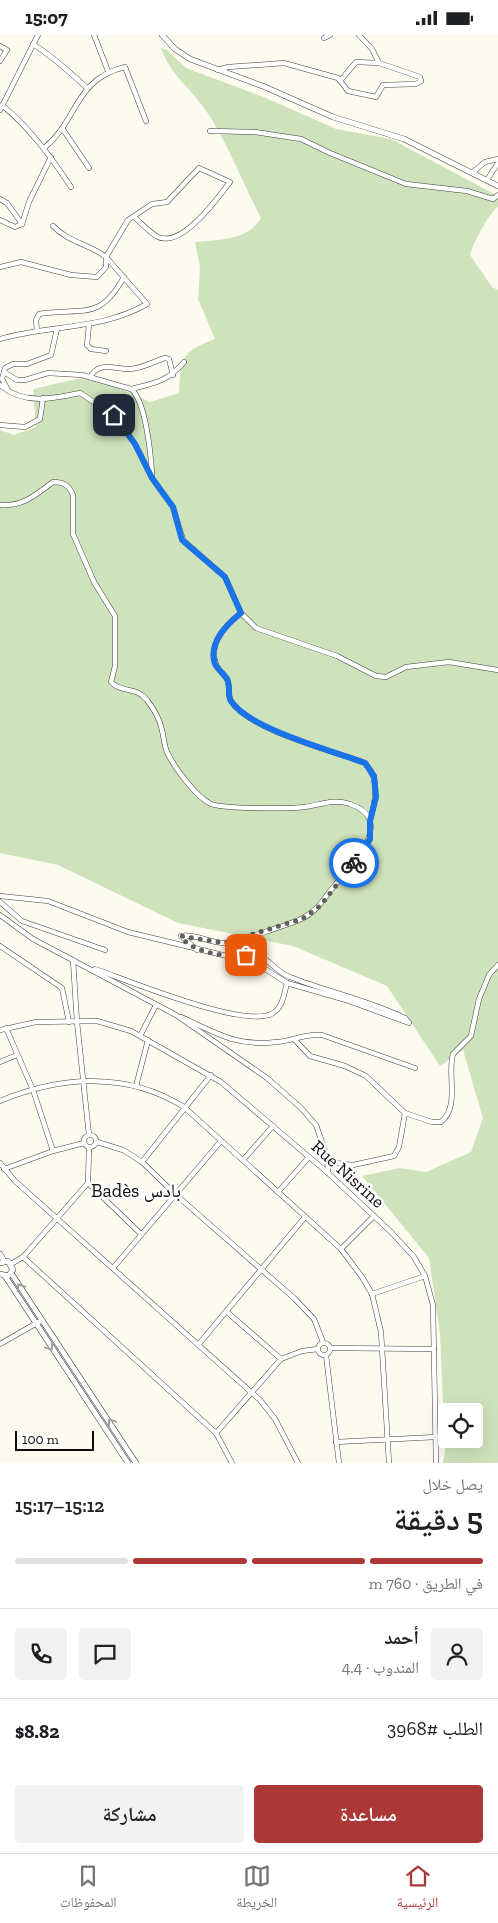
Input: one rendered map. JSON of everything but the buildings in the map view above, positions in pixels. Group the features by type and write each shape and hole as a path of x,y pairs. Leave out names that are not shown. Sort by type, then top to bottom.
{"street":[{"path":"38,35 1,108 22,122 51,157 71,187"},
{"path":"94,35 108,71"},
{"path":"162,35 183,55 266,87 332,117 404,139 498,186"},
{"path":"324,38 330,35"},
{"path":"358,35 372,49 379,63"},
{"path":"33,44 52,57 60,67 87,88"},
{"path":"0,46 7,49 0,61"},
{"path":"218,70 228,67 284,63 340,81 348,91 376,97 383,85 416,84 421,81 420,77 379,63 356,62 340,81"},
{"path":"44,149 55,139 87,88 108,71 125,67 146,121"},
{"path":"62,128 89,168"},
{"path":"210,131 255,133 301,139 406,184 467,191 493,199 498,195"},
{"path":"0,220 15,227 22,224 29,202 51,157"},
{"path":"473,172 482,164 498,161"},
{"path":"486,180 498,161"},
{"path":"0,267 21,263 31,264 51,271 89,278 97,277 103,273 106,267 106,257 121,230 134,217 152,204 167,202 199,168 230,182 187,231 170,239 158,237 134,217"},
{"path":"0,199 8,203 22,224"},
{"path":"0,339 37,331 117,319 147,304 106,257 98,251 68,239 53,226"},
{"path":"37,331 36,320 39,314 90,311 100,307 114,296 124,277"},
{"path":"90,324 88,345 91,349 106,351"},
{"path":"9,393 2,379 5,368 13,364 27,364 51,355 57,329"},
{"path":"90,377 92,373 107,367 130,369 165,358 169,359 173,375"},
{"path":"131,389 161,382 173,375 184,362"},
{"path":"4,372 17,380 25,380 48,373 90,377 131,389 135,392 143,415 152,478"},
{"path":"0,385 9,393 32,400 80,393 114,415 135,444 152,478 173,507 182,540 225,577 241,613 256,628 337,656 376,676 386,677 406,667 449,662 498,670"},
{"path":"0,425 25,427 40,419 43,398"},
{"path":"0,505 13,506 33,497 53,482 63,483 71,490 73,495 73,534 94,582 115,616 115,666 111,682 120,688 139,691 147,700 162,728 166,751 170,758 184,778 208,802 232,806 305,807 338,802 350,803 361,810 370,821"},
{"path":"197,950 181,936 228,943 302,919 320,906 357,860 370,839 370,821 376,797 374,776 365,763 274,731 241,712 230,699 230,686 216,664 214,656 224,628 241,613"},
{"path":"0,896 48,901 128,932 197,950 236,957 262,966 287,983 346,1000 409,1023 405,1018 375,1005 286,976 269,961 259,956 246,955 236,957"},
{"path":"0,902 22,921 105,950"},
{"path":"0,915 33,939 82,964 186,1001 249,1017 266,1017 276,1011 282,1004 287,983"},
{"path":"0,946 62,988 69,1022"},
{"path":"73,960 77,1022 89,1135"},
{"path":"82,964 156,1005 220,1036 245,1043 264,1043 313,1034 328,1036 415,1068"},
{"path":"294,1039 310,1056 345,1066 366,1076 405,1113 438,1123 447,1117 451,1097 453,1054 472,1036 479,999 489,975 498,965"},
{"path":"140,1036 156,1005"},
{"path":"176,1015 267,1078 301,1108 313,1121 320,1133 328,1173"},
{"name":"Rue Nisrine","path":"0,1030 36,1022 97,1021 148,1040 211,1075 328,1173 403,1244 424,1276 433,1305 436,1463"},
{"path":"6,1028 33,1090 53,1151"},
{"path":"136,1086 148,1040"},
{"path":"0,1062 17,1055"},
{"path":"142,1162 211,1075"},
{"path":"0,1101 33,1090 84,1080 122,1082 171,1099 184,1107 341,1249 357,1269 372,1295 379,1320 389,1463"},
{"path":"327,1162 353,1165 394,1156 399,1147 405,1113"},
{"path":"243,1160 273,1126"},
{"path":"89,1135 94,1136 97,1142 123,1150 142,1162 175,1194 305,1309 318,1327 323,1342 327,1343 331,1348"},
{"path":"84,1143 85,1138 89,1135"},
{"path":"113,1268 221,1141"},
{"path":"89,1148 97,1142"},
{"path":"4,1169 53,1151 84,1143"},
{"path":"0,1253 2,1262 11,1264 23,1257 56,1217 88,1183 89,1148 84,1143"},
{"path":"278,1192 309,1157"},
{"path":"0,1163 4,1169 56,1217 252,1393 275,1419 298,1463"},
{"path":"88,1183 141,1234"},
{"path":"341,1249 374,1216"},
{"path":"198,1345 305,1217"},
{"path":"23,1257 216,1433 232,1463"},
{"path":"11,1264 11,1273 136,1463"},
{"path":"11,1273 3,1275 128,1463"},
{"path":"372,1295 424,1276"},
{"path":"227,1312 281,1359"},
{"path":"0,1344 42,1320"},
{"path":"216,1433 281,1359 302,1351 318,1349 323,1342"},
{"path":"331,1348 434,1349"},
{"path":"331,1348 326,1355 339,1463"},
{"path":"318,1349 320,1353 326,1355"},
{"path":"336,1442 436,1437"}],"green space":[{"path":"161,48 167,50 186,68 266,98 336,129 391,139 498,196 498,207 486,222 470,255 492,287 498,290 498,1463 443,1463 445,1448 483,1448 483,1403 443,1403 440,1334 429,1258 362,1176 400,1168 426,1172 471,1152 483,1118 463,1050 440,1066 387,986 293,946 178,923 58,865 0,853 0,430 14,435 36,427 33,389 90,376 150,402 179,393 182,364 185,358 195,348 215,339 198,299 200,267 195,242 241,235 255,226 261,218 213,122 199,101 169,65"}],"way so far":[{"path":"246,955 236,957 197,950 181,938 181,936 228,943 302,919 320,906 354,863"}],"district":[{"name":"Badès بادس","path":"136,1190"}],"route":[{"path":"114,415 135,444 152,478 173,507 182,540 225,577 241,613 220,634 214,656 216,664 230,686 230,699 241,712 274,731 365,763 374,776 376,797 370,821 370,839 354,863"}]}
